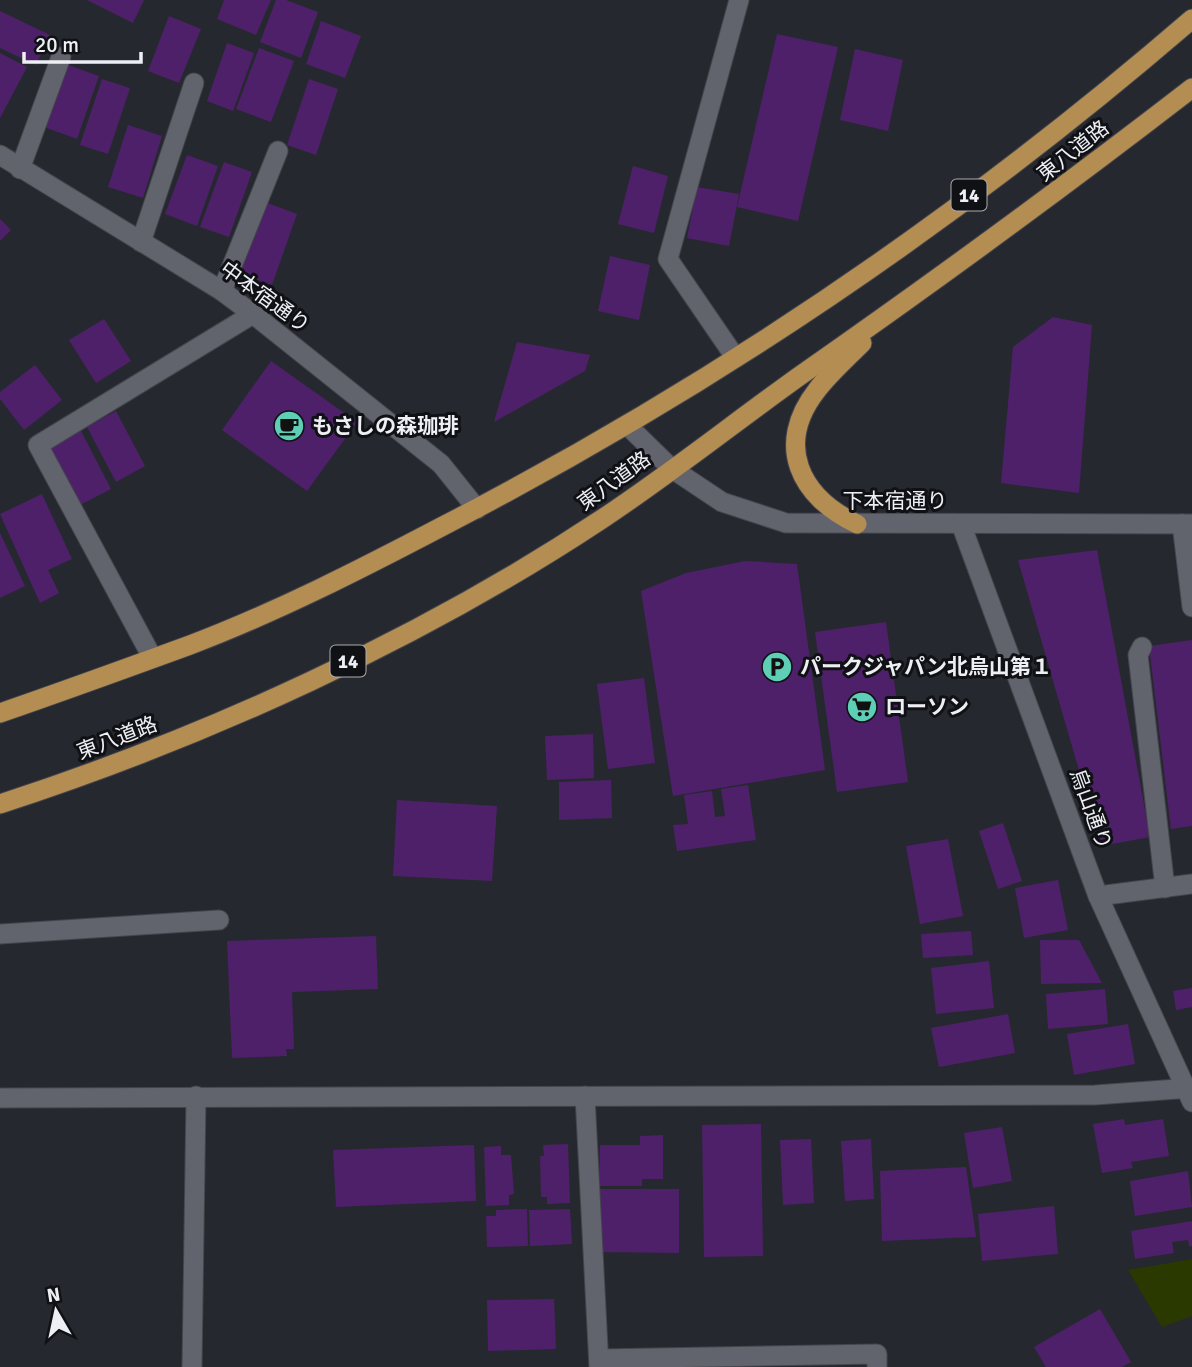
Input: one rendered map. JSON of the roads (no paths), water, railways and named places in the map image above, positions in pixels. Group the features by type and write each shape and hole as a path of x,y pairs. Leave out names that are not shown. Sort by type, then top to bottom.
{"main road":[{"name":"東八道路","path":"0,713 263,613 477,509 628,426 840,289 984,185 1124,78 1192,19"},
{"name":"東八道路","path":"0,804 218,724 296,688 528,565 604,518 1022,219 1192,88"},
{"path":"857,524 832,512 814,496 803,479 795,449 795,434 817,390 892,311"}],"street":[{"path":"735,357 668,259 739,0"},
{"path":"20,169 61,57"},
{"path":"141,242 194,83"},
{"path":"222,291 278,151"},
{"name":"中本宿通り","path":"0,155 222,291 253,314 441,464 477,509"},
{"path":"152,657 38,444 253,314"},
{"name":"下本宿通り","path":"628,426 671,468 722,502 786,523 1186,530"},
{"name":"烏山通り","path":"961,524 1098,896 1190,1093"},
{"path":"1186,530 1192,607"},
{"path":"1142,647 1138,655 1165,888"},
{"path":"1098,896 1192,884"},
{"path":"0,934 219,920"},
{"path":"0,1098 1190,1093"},
{"path":"192,1367 196,1096"},
{"path":"585,1096 599,1363 877,1354 877,1367"}],"place":[{"name":"もさしの森珈琲","path":"289,426"},
{"name":"パークジャパン北烏山第１","path":"777,667"},
{"name":"ローソン","path":"862,707"}]}
